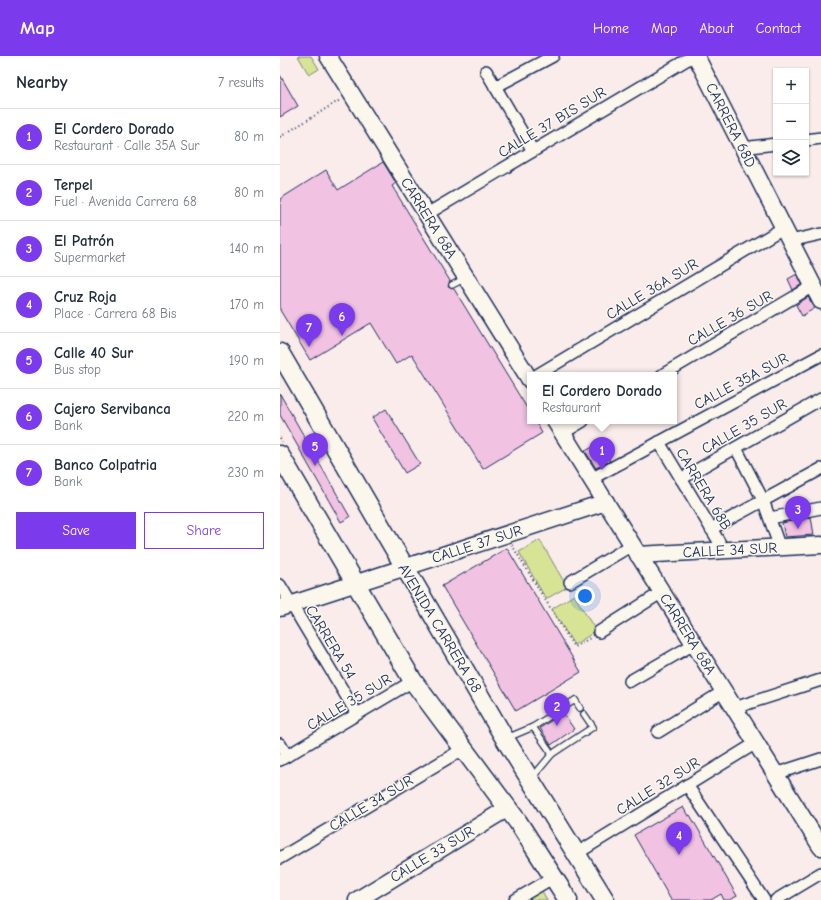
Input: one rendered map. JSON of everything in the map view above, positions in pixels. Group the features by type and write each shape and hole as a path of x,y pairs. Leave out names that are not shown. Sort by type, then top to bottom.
{"main road":[{"name":"AVENIDA CARRERA 68","path":"280,353 505,739 605,900"},
{"path":"280,455 412,681 508,808 568,900"}],"street":[{"name":"CARRERA 68A","path":"330,56 427,214 459,281 527,372"},
{"path":"495,87 553,56"},
{"name":"CARRERA 68D","path":"694,56 818,295"},
{"name":"CALLE 37 BIS SUR","path":"427,214 694,56"},
{"path":"486,71 533,152"},
{"path":"809,140 821,138"},
{"path":"742,148 773,144"},
{"name":"CALLE 36A SUR","path":"543,372 787,234 821,234"},
{"name":"CALLE 36 SUR","path":"668,372 818,295"},
{"name":"CALLE 35A SUR","path":"591,479 821,355"},
{"name":"CALLE 35 SUR","path":"681,479 821,399"},
{"path":"559,427 571,424"},
{"name":"CARRERA 68A","path":"559,427 775,774 820,843"},
{"name":"CARRERA 68B","path":"659,442 724,550"},
{"path":"736,448 764,500 780,548"},
{"path":"711,529 821,469"},
{"name":"CALLE 37 SUR","path":"286,606 606,502"},
{"path":"770,518 821,508"},
{"name":"CALLE 34 SUR","path":"635,550 724,550 821,545"},
{"path":"570,582 635,550"},
{"name":"CARRERA 54","path":"280,585 286,606 357,714"},
{"path":"599,632 662,592"},
{"path":"630,681 694,644"},
{"path":"734,708 821,680"},
{"name":"CALLE 35 SUR","path":"284,758 412,681"},
{"path":"658,732 724,691"},
{"name":"CALLE 32 SUR","path":"576,854 756,743"},
{"path":"280,744 284,758"},
{"name":"CALLE 34 SUR","path":"280,858 463,749"},
{"path":"775,774 821,759"},
{"path":"687,786 764,900"},
{"name":"CALLE 33 SUR","path":"357,900 508,808"},
{"path":"776,900 821,873"},
{"path":"515,900 554,877"}],"lane":[{"path":"505,739 534,727 575,700 580,708"},
{"path":"530,780 552,754 593,727 584,714"},
{"path":"534,727 552,754"}],"path":[{"path":"280,137 352,93"},
{"path":"510,542 574,647 599,632"}],"green space":[{"path":"298,56 311,56 319,69 309,75"},
{"path":"540,540 567,587 546,599 519,552"},
{"path":"574,595 596,631 574,645 552,609"},
{"path":"542,891 547,900 527,900"}],"building":[{"path":"280,75 298,106 280,117"},
{"path":"383,162 396,183 392,186 450,281 448,287 454,289 527,408 527,424 537,424 542,433 483,469 412,354 396,364 371,323 310,360 280,310 280,199 326,170 338,190"},
{"path":"797,274 802,284 793,290 788,279"},
{"path":"808,297 815,308 802,316 796,305"},
{"path":"280,394 350,517 341,522 280,415"},
{"path":"386,409 420,464 405,473 372,418"},
{"path":"601,443 610,461 596,468 585,451"},
{"path":"811,517 814,535 785,537 782,523"},
{"path":"507,548 581,672 516,711 442,586"},
{"path":"563,713 574,729 551,745 540,728"},
{"path":"683,807 688,816 690,815 737,896 730,900 724,900 721,894 711,900 671,900 634,835"}],"place":[{"name":"Cajero Servibanca","path":"342,336"},
{"name":"Banco Colpatria","path":"309,347"},
{"name":"Calle 40 Sur","path":"315,466"},
{"name":"El Cordero Dorado","path":"602,470"},
{"name":"El Patrón","path":"798,529"},
{"name":"Terpel","path":"557,726"},
{"name":"Cruz Roja","path":"679,855"}]}
